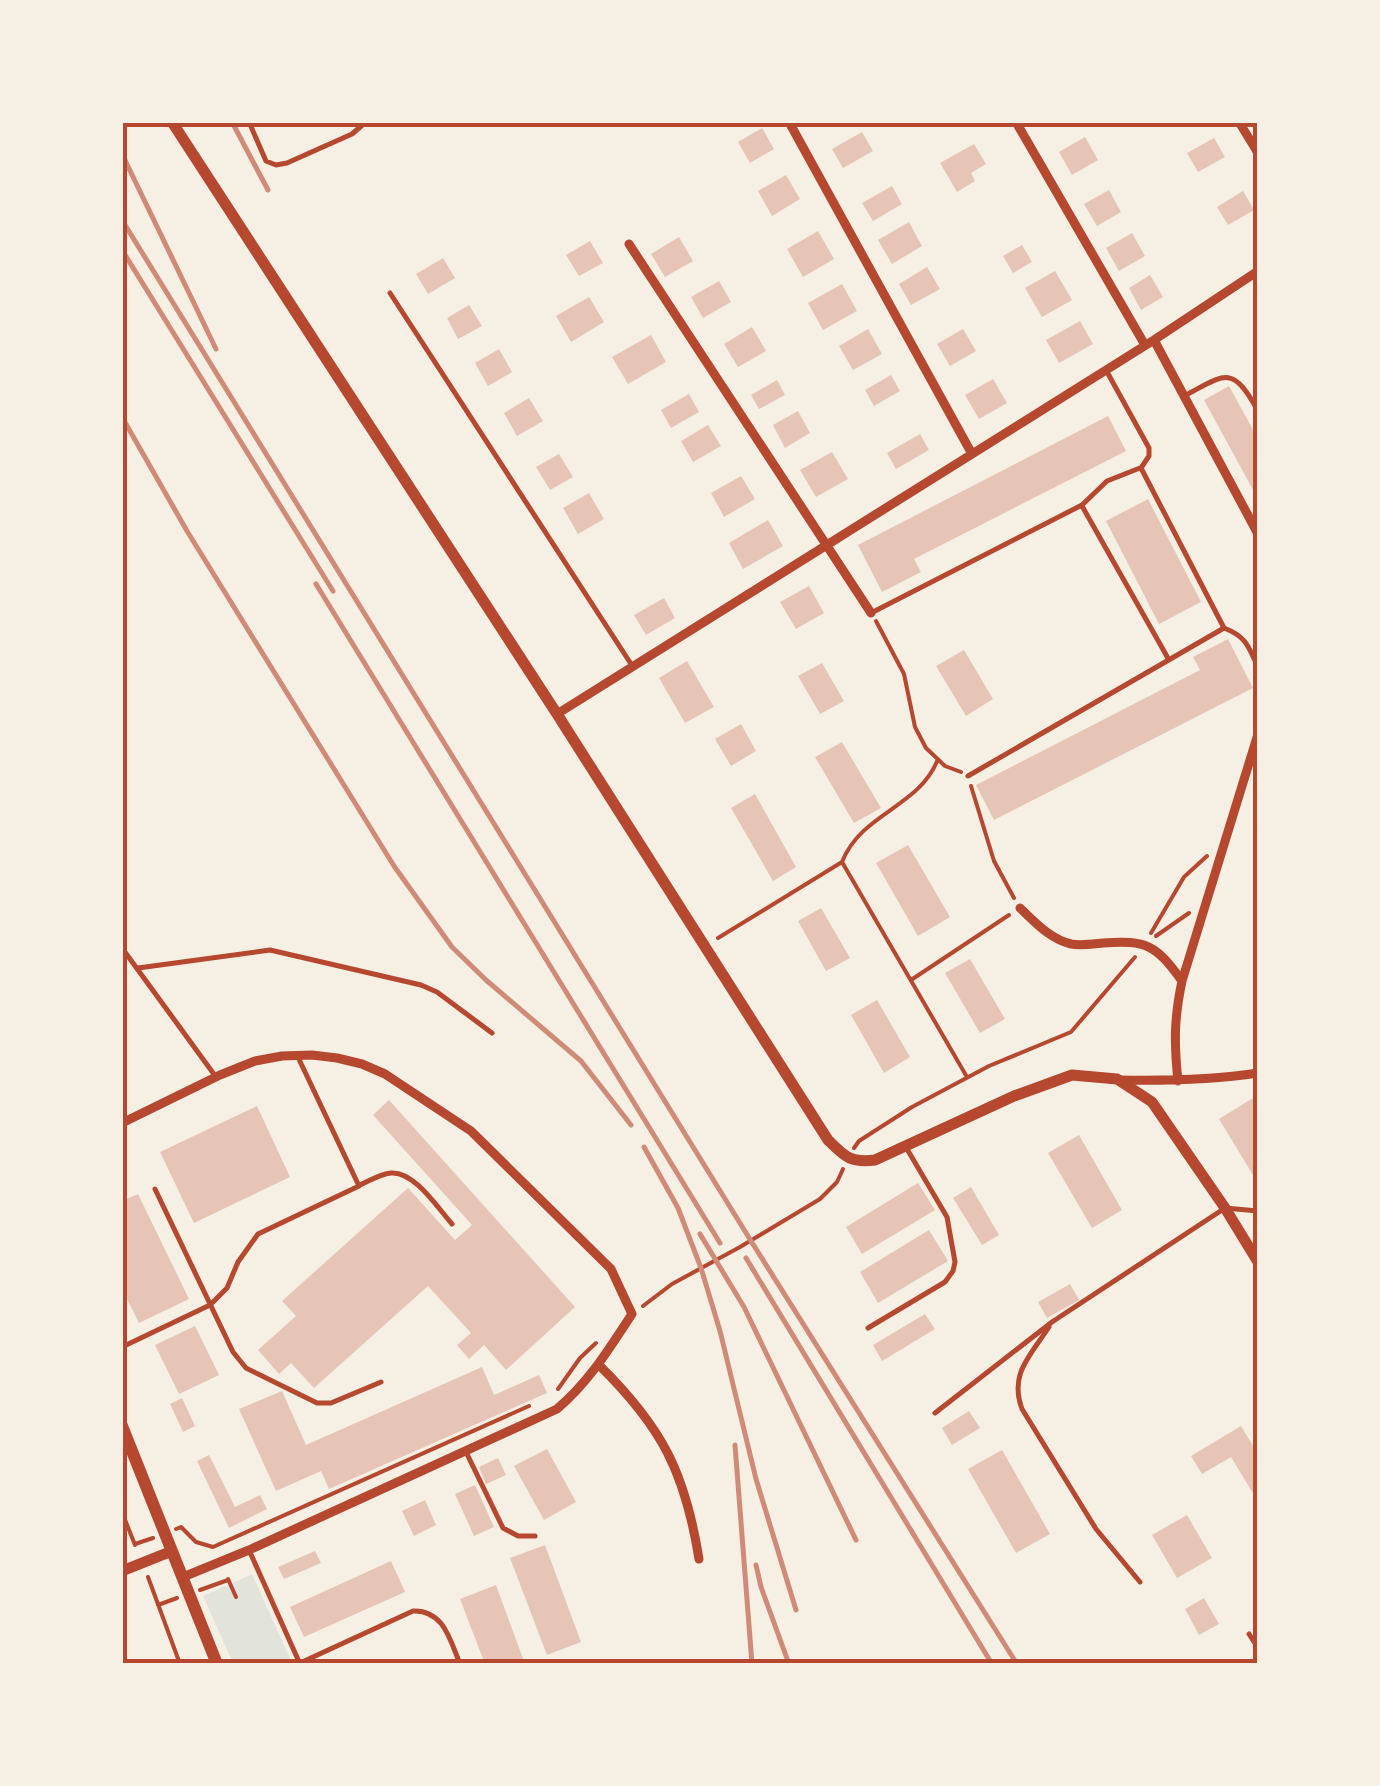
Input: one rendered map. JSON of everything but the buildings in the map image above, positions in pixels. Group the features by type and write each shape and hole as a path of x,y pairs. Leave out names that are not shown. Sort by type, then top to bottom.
{"main road":[{"path":"122,1426 217,1664"}],"street":[{"path":"172,122 828,1140 846,1158 860,1162 875,1160 1014,1096 1072,1074 1117,1080 1178,1081 1258,1073"},
{"path":"789,122 972,454"},
{"path":"1016,122 1184,396 1258,534"},
{"path":"1239,122 1258,153"},
{"path":"628,244 871,613"},
{"path":"557,714 1258,271"},
{"path":"1178,1081 1175,1015 1182,981 1257,736"},
{"path":"1020,908 1050,935 1074,945 1144,945 1164,956 1182,981"},
{"path":"122,1123 255,1061 297,1056 337,1058 385,1074 471,1131 612,1269 632,1314 600,1365 556,1409 183,1577"},
{"path":"1117,1080 1152,1102 1258,1262"},
{"path":"600,1365 631,1396 678,1472 692,1515 698,1559"},
{"path":"122,1572 172,1550"}],"lane":[{"path":"249,122 266,161 276,165 352,134 366,122"},
{"path":"390,293 633,667"},
{"path":"871,613 1082,505 1107,481 1140,468 1149,456 1148,448 1106,370"},
{"path":"1184,396 1228,376 1238,380 1258,410"},
{"path":"1140,468 1224,628 1246,642 1258,667"},
{"path":"1082,505 1168,660"},
{"path":"968,776 1224,628"},
{"path":"122,948 216,1076"},
{"path":"138,968 270,950 422,986 437,992 492,1032"},
{"path":"297,1056 359,1186"},
{"path":"868,1328 945,1282 955,1262 947,1217 906,1146"},
{"path":"122,1347 210,1305 227,1288 238,1262 258,1234 382,1175 410,1177 452,1224"},
{"path":"154,1189 210,1305 246,1368 317,1404 331,1404 381,1382"},
{"path":"935,1413 1052,1322 1225,1208 1258,1211"},
{"path":"1052,1322 1020,1372 1017,1395 1090,1519 1140,1582"},
{"path":"466,1452 503,1528 518,1536 535,1536"},
{"path":"249,1550 300,1663 414,1612 425,1611 442,1622 460,1664"},
{"path":"1249,1634 1258,1648"}],"path":[{"path":"871,613 904,674 915,727 926,748 946,766 968,776 994,861 1020,908 910,980"},
{"path":"705,946 842,862 854,838 919,790 933,773 938,759"},
{"path":"842,862 967,1077"},
{"path":"1144,945 1206,903"},
{"path":"632,1314 672,1284 820,1199 836,1182 846,1158 859,1141 967,1077 1071,1032"},
{"path":"555,1394 580,1358 599,1340"},
{"path":"205,1546 214,1547 538,1402"},
{"path":"122,1512 180,1664"},
{"path":"122,1546 134,1541"}],"shaded area":[{"path":"252,1574 292,1663 233,1663 203,1596"}],"railway":[{"path":"232,122 268,190"},
{"path":"122,154 216,349"},
{"path":"122,220 751,1241 1017,1664"},
{"path":"122,250 333,591"},
{"path":"122,417 187,531 394,866 452,947 581,1061 631,1125"},
{"path":"316,584 720,1243"},
{"path":"644,1147 678,1208 701,1268 756,1479 796,1610"},
{"path":"700,1234 744,1307 856,1540"},
{"path":"746,1258 992,1664"},
{"path":"735,1445 752,1664"},
{"path":"756,1565 789,1664"}]}
